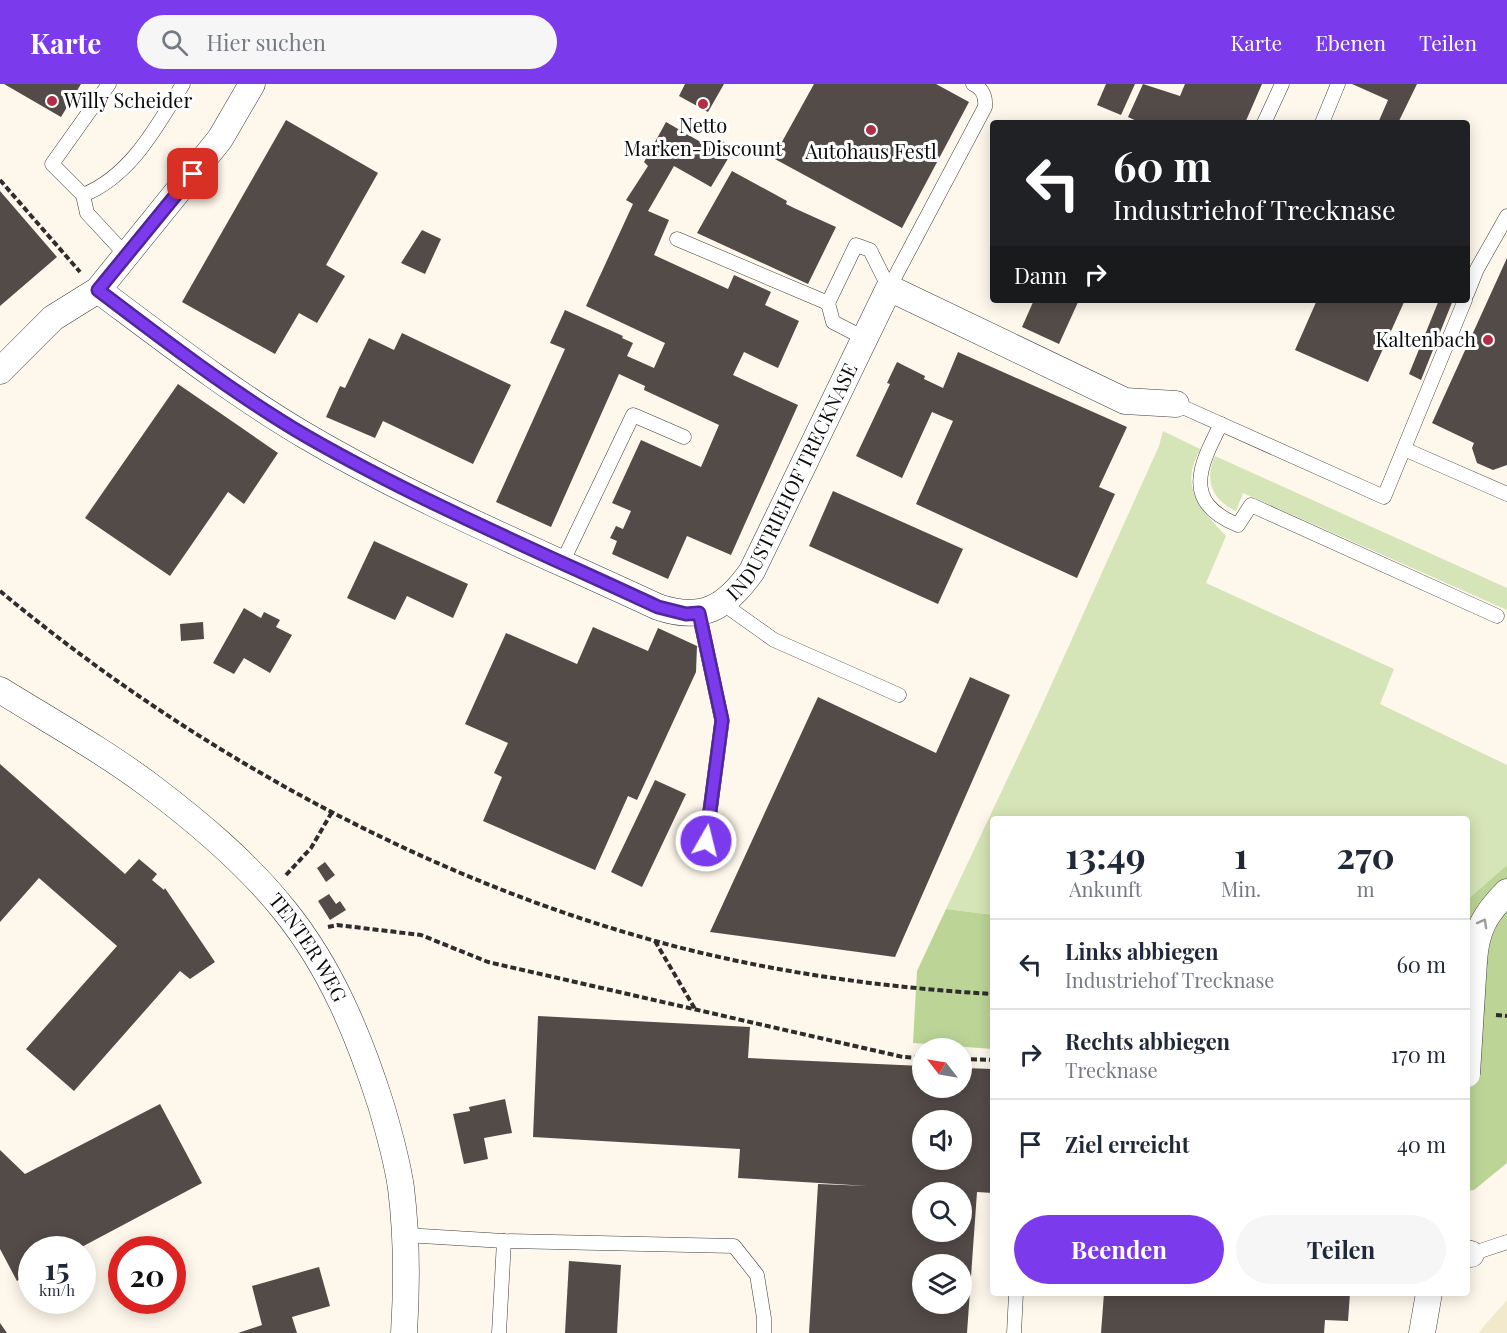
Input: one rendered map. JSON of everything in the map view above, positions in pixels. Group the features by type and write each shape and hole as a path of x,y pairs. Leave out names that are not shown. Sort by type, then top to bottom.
{"street":[{"path":"0,371 53,318 98,290 220,140 252,84"},
{"path":"889,288 1125,401 1176,404"},
{"name":"INDUSTRIEHOF TRECKNASE","path":"98,290 185,356 304,435 367,471 658,607 686,614 699,613 722,603 740,588 752,571 889,288"},
{"name":"TENTER WEG","path":"0,690 148,784 234,856 286,913 318,959 340,998 365,1054 393,1145 401,1188 405,1235 404,1333"},
{"path":"1470,1026 1477,934 1488,913 1507,892"},
{"path":"1422,1333 1428,1296"}],"lane":[{"path":"109,84 52,164 83,195 87,213 126,255"},
{"path":"83,195 97,189 120,170 146,143 183,84"},
{"path":"889,288 985,107 986,99 983,92 973,84"},
{"path":"1265,120 1282,84"},
{"path":"1323,120 1338,84"},
{"path":"1470,286 1477,269 1507,216"},
{"path":"677,239 828,303"},
{"path":"864,338 833,322 828,303 856,244 870,250 889,288"},
{"path":"1176,404 1384,497 1463,303"},
{"path":"562,563 633,415 684,437"},
{"path":"1221,424 1202,464 1200,481 1205,498 1226,520 1239,525 1251,505 1497,616"},
{"path":"1404,449 1507,495"},
{"path":"722,603 774,639 899,695"},
{"path":"699,613 722,720 706,841"},
{"path":"405,1235 504,1241 734,1246 757,1275 764,1333"},
{"path":"500,1333 504,1241"},
{"path":"1470,1254 1507,1242"},
{"path":"1014,1333 1016,1296"}],"path":[{"path":"0,180 67,258 98,290"},
{"path":"0,591 106,673 203,738 332,812 411,850 519,896 583,919 655,940 763,966 842,979 990,994"},
{"path":"269,893 311,848 332,812"},
{"path":"302,935 337,925 421,935 488,962 912,1057"},
{"path":"655,940 696,1010"},
{"path":"972,1059 990,1060"}],"shaded area":[{"path":"1507,1300 1507,1333 1479,1333 1484,1326"}],"green space":[{"path":"1163,431 1200,449 1192,471 1193,490 1201,507 1226,536 1206,583 1394,669 1380,704 1507,765 1507,865 1470,897 1470,816 990,816 990,915 946,909 1039,712 1159,446"},
{"path":"1215,456 1507,588 1507,610 1243,493 1236,511 1221,501 1212,488 1210,473"},
{"path":"1507,865 1507,1163 1474,1190 1470,1191 1470,897"},
{"path":"946,909 990,915 990,1049 972,1047 972,1038 913,1038 917,971"}],"building":[{"name":"Willy Scheider","path":"4,84 81,84 61,117"},
{"name":"Netto Marken-Discount","path":"685,84 724,84 708,112 679,96"},
{"name":"Autohaus Festl","path":"814,84 936,84 969,102 902,228 773,158"},
{"path":"1106,84 1135,84 1121,115 1097,105"},
{"path":"1143,84 1180,96 1185,84 1262,84 1246,120 1134,120 1128,117"},
{"path":"1352,84 1417,84 1399,120 1379,120 1388,100"},
{"path":"286,120 378,173 326,265 345,276 317,323 299,313 275,354 182,302"},
{"path":"666,122 711,148 717,138 729,145 725,155 729,157 711,187 674,166 648,211 669,220 654,255 728,289 734,275 771,292 765,305 799,321 778,368 744,352 733,375 798,405 731,555 687,536 668,579 612,554 617,541 610,538 616,526 623,529 631,511 612,503 641,440 701,467 719,425 644,390 645,386 619,374 551,527 496,502 565,349 550,343 565,310 623,336 622,338 633,343 627,356 654,368 665,343 586,306 633,204 626,200 648,166 644,162"},
{"path":"732,171 787,201 786,204 836,227 808,284 697,233"},
{"path":"0,191 57,257 0,306"},
{"path":"422,230 441,239 425,274 401,263"},
{"name":"Kaltenbach","path":"1507,258 1507,465 1493,470 1477,463 1472,448 1474,443 1432,423"},
{"path":"1033,303 1078,303 1059,344 1022,327"},
{"path":"1316,303 1404,303 1368,382 1295,350"},
{"path":"1438,303 1452,303 1421,380 1409,374"},
{"path":"402,333 511,385 473,464 383,421 375,438 326,417 340,386 345,388 369,338 394,350"},
{"path":"958,352 1127,427 1099,487 1115,494 1077,578 916,504 953,421 932,412 902,478 856,456 890,384 887,383 897,362 943,388"},
{"path":"178,384 278,453 244,504 228,492 170,576 85,518"},
{"path":"833,491 963,549 938,604 809,546"},
{"path":"374,541 468,584 453,618 407,596 395,620 347,598"},
{"path":"244,608 261,618 264,612 280,620 276,627 292,635 270,673 244,658 234,674 213,663"},
{"path":"203,622 204,639 181,641 180,624"},
{"path":"593,627 648,651 658,628 697,646 696,672 637,800 628,796 595,870 483,821 502,777 494,773 508,743 465,724 506,633 577,664"},
{"path":"970,677 1010,695 895,957 710,932 818,697 936,753"},
{"path":"0,764 125,874 139,859 157,874 152,880 164,890 165,888 215,962 190,979 180,971 74,1091 26,1049 117,946 39,878 0,922"},
{"path":"655,780 686,794 642,887 611,872"},
{"path":"325,862 335,875 326,882 317,868"},
{"path":"329,894 336,904 340,901 346,910 330,920 318,901"},
{"path":"538,1016 750,1027 748,1058 912,1066 912,1098 972,1098 972,1068 990,1069 990,1193 977,1192 972,1262 972,1254 912,1254 912,1314 968,1314 967,1333 809,1333 818,1184 868,1186 738,1178 740,1149 533,1137"},
{"path":"505,1099 512,1133 484,1138 488,1159 464,1164 453,1114 470,1111 469,1107"},
{"path":"160,1104 202,1183 96,1239 96,1236 18,1236 17,1281 0,1249 0,1150 25,1174"},
{"path":"569,1261 621,1265 617,1333 565,1333"},
{"path":"319,1267 330,1306 292,1317 297,1333 238,1333 262,1325 252,1286"},
{"path":"1104,1296 1350,1296 1348,1321 1325,1320 1324,1333 1101,1333"},
{"path":"0,1323 7,1333 0,1333"}],"place":[{"name":"Willy Scheider","path":"52,101"},
{"name":"Netto Marken-Discount","path":"703,104"},
{"name":"Autohaus Festl","path":"871,130"},
{"name":"Kaltenbach","path":"1488,340"}],"route":[{"path":"193,174 98,290 185,356 304,435 367,471 658,607 672,612 699,613 722,720 706,841"}]}
